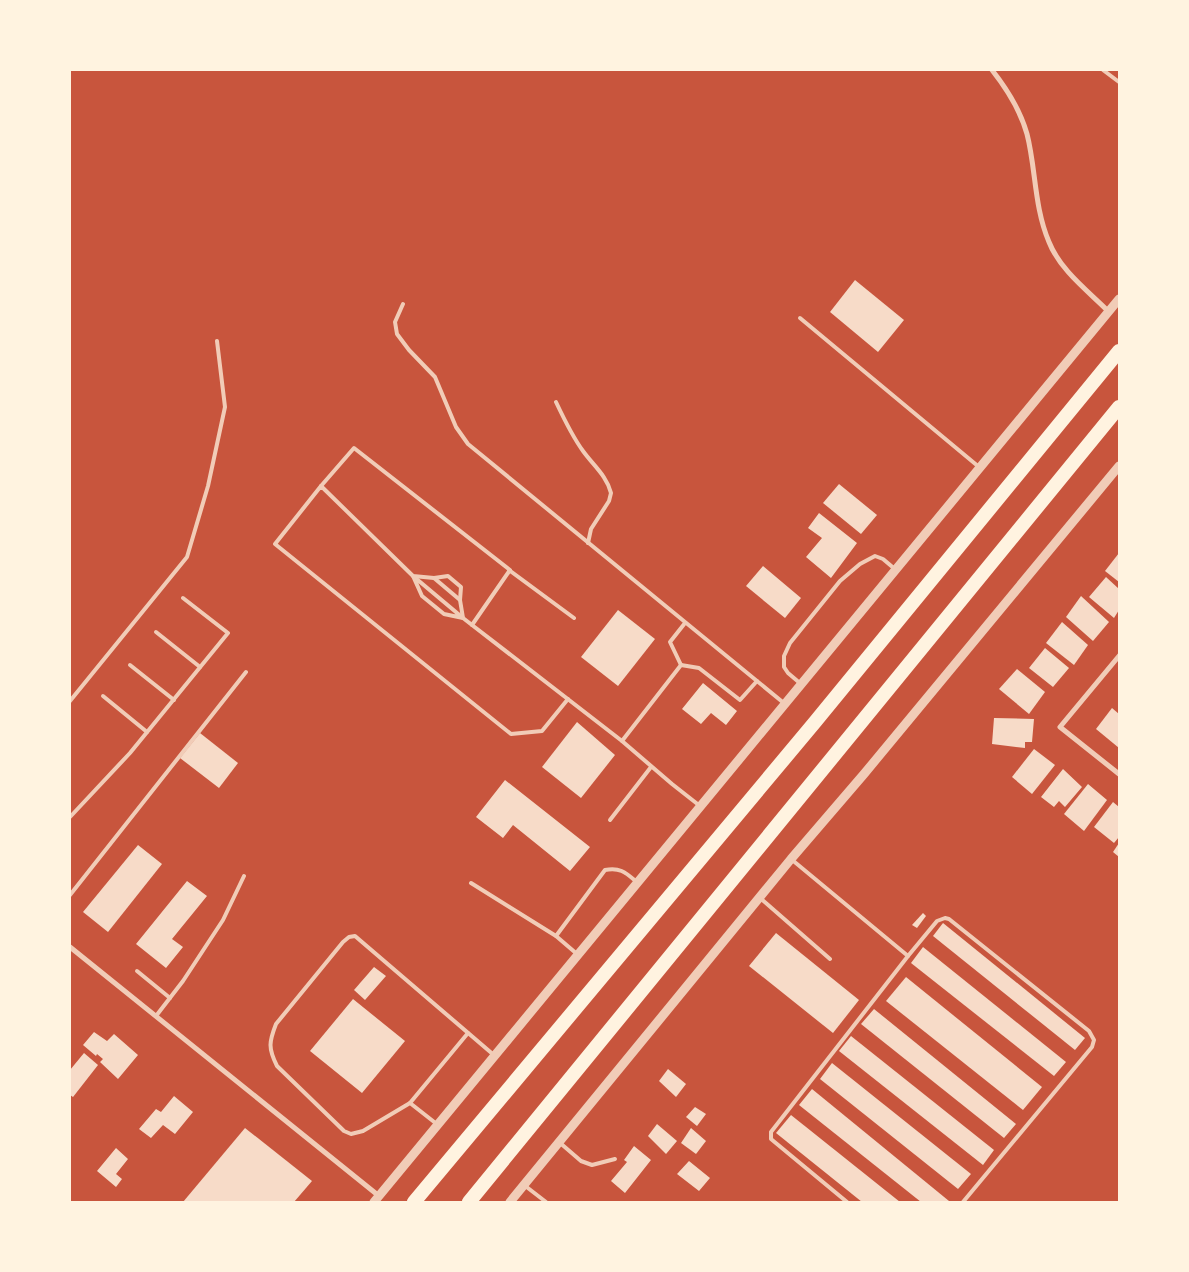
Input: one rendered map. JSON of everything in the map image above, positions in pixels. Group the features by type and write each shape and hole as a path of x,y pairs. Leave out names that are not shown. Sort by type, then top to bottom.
{"highway":[{"path":"414,1202 821,715 1119,351"},
{"path":"469,1202 1119,407"}],"street":[{"path":"992,70 1006,88 1015,104 1026,132 1039,208 1049,243 1060,262 1108,311"},
{"path":"70,947 376,1199 1119,298"},
{"path":"510,1202 759,897 864,774 1119,466"},
{"path":"1119,656 1060,727 1119,774"}],"lane":[{"path":"1103,70 1119,82"},
{"path":"403,304 395,322 397,334 409,350 436,376 456,428 468,444 786,704"},
{"path":"800,318 979,467"},
{"path":"70,702 187,558 208,486 225,407 217,341"},
{"path":"556,402 570,432 604,476 611,493 609,501 591,528 588,543"},
{"path":"568,699 542,731 511,734 275,544 354,448 509,570 574,618"},
{"path":"321,486 413,576 463,618 622,741 700,806"},
{"path":"802,684 784,668 784,656 790,643 840,581 860,564 875,556 883,559 896,570"},
{"path":"472,625 509,570"},
{"path":"413,576 434,578 448,576 461,587 460,600 463,618"},
{"path":"413,576 422,596 444,614 463,618"},
{"path":"434,578 460,600"},
{"path":"70,817 130,753 228,634 183,598"},
{"path":"681,665 670,642 685,623"},
{"path":"156,632 200,668"},
{"path":"130,665 174,700"},
{"path":"622,741 681,665"},
{"path":"681,665 699,668 740,700 757,681"},
{"path":"70,894 246,672"},
{"path":"103,696 147,732"},
{"path":"610,820 651,767"},
{"path":"791,859 908,956"},
{"path":"556,936 605,870 614,868 623,871 638,883"},
{"path":"156,1016 223,920 244,876"},
{"path":"471,883 556,936 578,955"},
{"path":"759,897 830,959"},
{"path":"847,1202 777,1144 771,1138 771,1132 908,956 937,921 945,918 949,919 1089,1031 1094,1040 1092,1047 963,1202"},
{"path":"468,1033 410,1103 363,1131 351,1134 344,1131 277,1066 271,1053 270,1039 276,1024 343,942 349,937 355,936 495,1056"},
{"path":"137,971 170,998"},
{"path":"410,1103 438,1125"},
{"path":"559,1142 581,1161 592,1165 615,1159"},
{"path":"524,1184 546,1202"}],"building":[{"path":"855,280 904,320 878,352 830,312"},
{"path":"839,484 877,515 861,534 823,503"},
{"path":"819,513 857,543 831,578 806,557 822,538 808,528"},
{"path":"1119,553 1119,582 1105,571"},
{"path":"763,566 801,598 785,618 746,586"},
{"path":"1106,577 1119,589 1119,610 1114,618 1089,597"},
{"path":"1081,596 1109,622 1093,641 1066,617"},
{"path":"618,610 655,639 618,686 581,657"},
{"path":"1062,622 1088,645 1074,665 1046,643"},
{"path":"1045,648 1069,668 1053,687 1029,668"},
{"path":"1017,669 1045,692 1029,714 999,689"},
{"path":"703,683 737,711 726,725 711,713 701,724 682,709"},
{"path":"1112,708 1119,714 1119,748 1096,729"},
{"path":"994,718 1034,719 1032,742 1025,742 1025,748 992,744"},
{"path":"577,722 615,755 581,798 542,767"},
{"path":"200,733 238,763 219,788 180,758"},
{"path":"1034,749 1055,765 1032,794 1012,777"},
{"path":"1063,769 1082,787 1065,807 1059,801 1054,807 1041,797"},
{"path":"505,780 590,847 570,871 513,825 503,838 476,817"},
{"path":"1088,784 1107,800 1084,831 1064,814"},
{"path":"1113,802 1119,807 1119,837 1114,843 1094,827"},
{"path":"1119,843 1119,857 1113,852"},
{"path":"138,845 162,864 108,932 83,912"},
{"path":"187,881 207,896 172,939 183,947 166,968 136,944"},
{"path":"923,913 926,916 917,928 912,925"},
{"path":"943,923 1085,1038 1075,1050 933,936"},
{"path":"776,933 859,1000 833,1033 749,966"},
{"path":"923,947 1066,1062 1054,1076 911,963"},
{"path":"374,967 386,976 365,1000 354,990"},
{"path":"906,977 1042,1087 1023,1110 886,1001"},
{"path":"353,999 405,1041 362,1093 310,1051"},
{"path":"874,1009 1016,1124 1004,1138 861,1024"},
{"path":"94,1032 107,1041 114,1034 138,1055 118,1079 100,1062 103,1059 97,1054 96,1056 83,1045"},
{"path":"851,1036 994,1150 983,1165 839,1051"},
{"path":"84,1053 98,1065 73,1097 70,1095 70,1070"},
{"path":"832,1063 971,1174 958,1189 820,1079"},
{"path":"668,1069 686,1084 676,1097 659,1081"},
{"path":"812,1089 949,1201 921,1202 799,1105"},
{"path":"174,1096 193,1112 175,1134 163,1125 151,1138 139,1129 156,1109 161,1112"},
{"path":"695,1107 706,1114 697,1126 686,1117"},
{"path":"791,1115 900,1202 862,1202 776,1133"},
{"path":"657,1124 677,1141 666,1154 648,1136"},
{"path":"245,1128 312,1181 294,1202 183,1202"},
{"path":"691,1128 706,1141 696,1154 681,1143"},
{"path":"634,1146 651,1160 625,1193 611,1181 627,1162 624,1160"},
{"path":"116,1148 128,1159 116,1174 122,1179 116,1187 97,1171"},
{"path":"689,1161 710,1178 699,1191 677,1174"}]}
